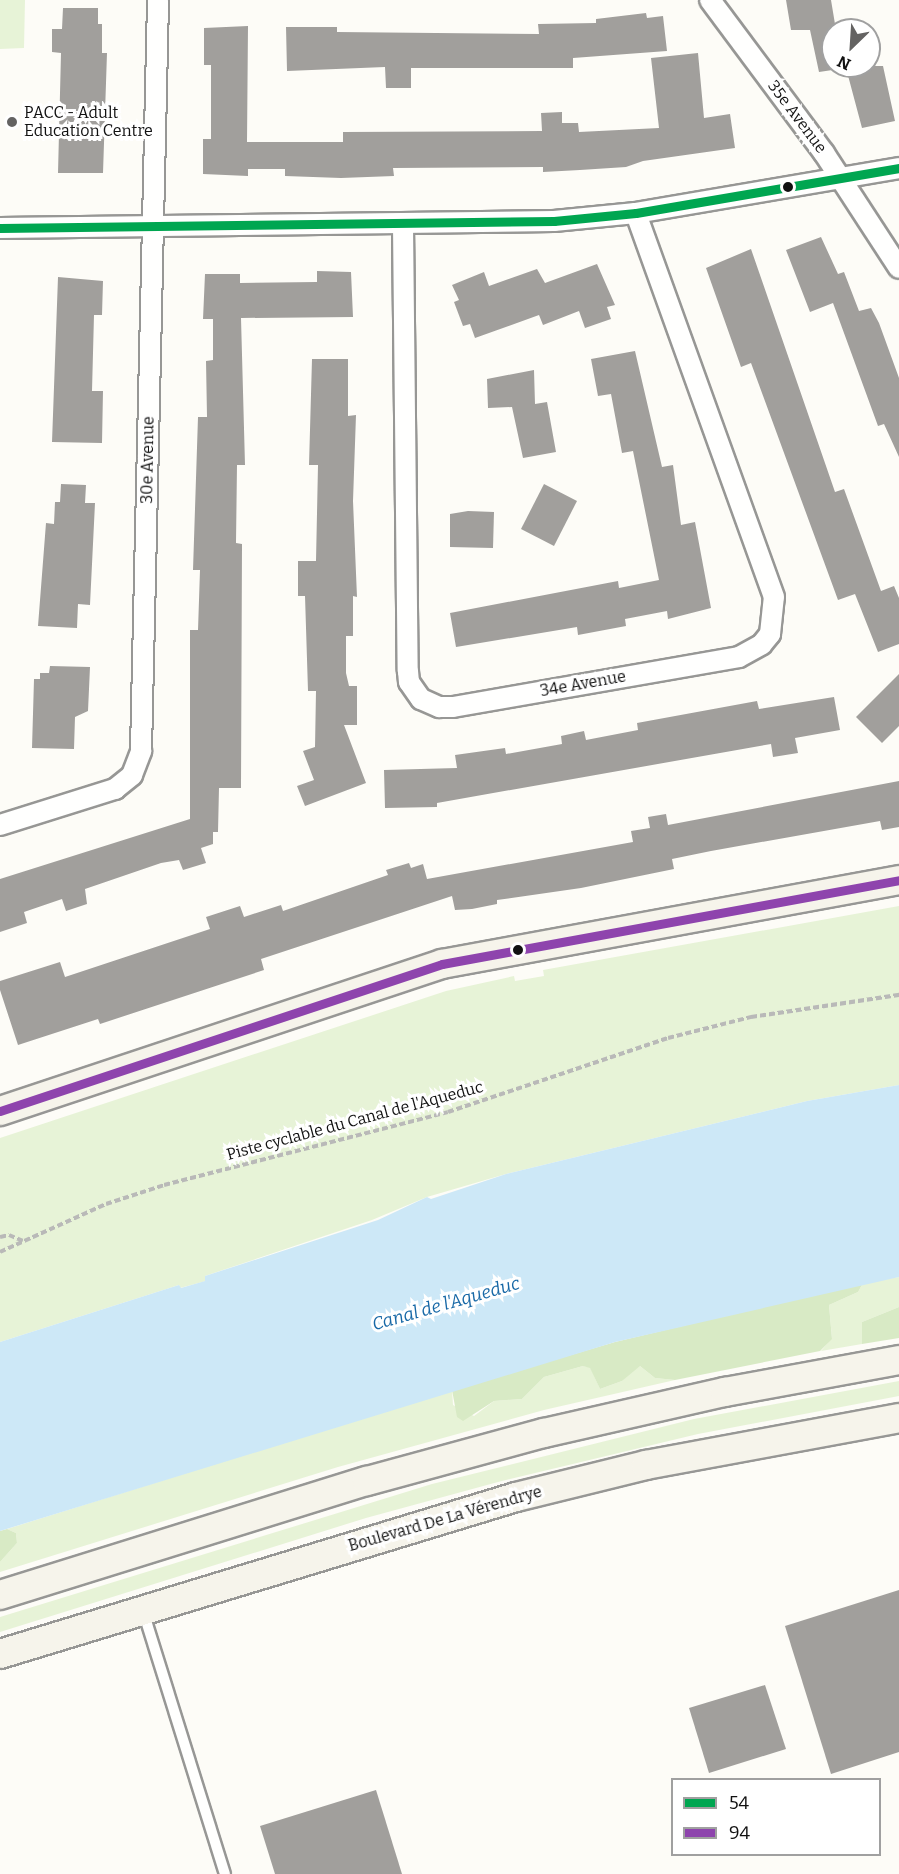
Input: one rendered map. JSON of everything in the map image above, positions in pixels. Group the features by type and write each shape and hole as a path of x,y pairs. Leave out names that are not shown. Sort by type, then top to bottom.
{"main road":[{"path":"0,1111 442,964 899,880"},
{"path":"0,1595 367,1481 543,1433 726,1392 899,1360"},
{"name":"Boulevard De La Vérendrye","path":"0,1654 516,1497 646,1465 899,1418"}],"street":[{"name":"30e Avenue","path":"0,825 115,789 132,775 141,750 158,0"},
{"name":"35e Avenue","path":"710,0 842,180 899,268"},
{"path":"0,228 403,225 554,221 636,213 842,180 899,168"},
{"name":"34e Avenue","path":"403,225 409,682 421,699 453,707 739,657 762,644 770,634 774,597 636,213"}],"lane":[{"path":"143,1609 225,1874"}],"path":[{"name":"Piste cyclable du Canal de l'Aqueduc","path":"0,1252 106,1204 164,1185 448,1112 668,1038 751,1017 899,995"},
{"path":"0,1237 9,1235 24,1242"}],"green space":[{"path":"0,0 25,0 24,48 0,49"},
{"path":"899,906 899,1085 807,1101 506,1174 427,1197 372,1220 205,1276 206,1281 180,1288 179,1285 0,1342 0,1138 446,991 514,976 515,981 544,976 543,970"},
{"path":"899,1277 899,1307 862,1322 862,1344 821,1351 832,1338 829,1305 858,1292 863,1283"},
{"path":"863,1283 858,1292 829,1305 832,1339 820,1351 675,1380 655,1378 640,1366 622,1381 600,1389 590,1368 583,1366 544,1377 522,1399 494,1401 463,1421 457,1417 452,1390 615,1342"},
{"path":"899,1307 899,1338 862,1344 862,1322"},
{"path":"583,1366 590,1367 600,1389 622,1381 632,1368 640,1366 655,1378 675,1380 544,1410 338,1467 0,1572 0,1562 17,1543 16,1533 7,1529 452,1390 453,1405 474,1416 494,1401 522,1399 544,1377"},
{"path":"899,1381 899,1396 698,1434 498,1482 366,1518 0,1632 0,1617 432,1484 694,1419"},
{"path":"7,1529 16,1533 17,1543 0,1562 0,1531"}],"water":[{"name":"Canal de l'Aqueduc","path":"899,1085 899,1277 615,1342 0,1531 0,1342 179,1285 181,1288 205,1281 205,1276 378,1220 427,1197 431,1199 506,1174 807,1101"}],"building":[{"path":"786,0 831,0 834,18 821,18 821,72 819,72 810,30 791,30"},
{"path":"63,8 98,8 98,24 102,24 102,53 107,53 103,173 58,173 61,53 52,52 52,29 62,29"},
{"path":"646,13 647,18 663,16 667,51 573,58 573,68 411,68 411,88 386,88 385,67 287,71 286,27 337,27 337,32 539,34 538,24 596,23 596,19"},
{"path":"248,26 247,142 343,142 343,132 542,131 541,113 562,112 562,123 578,123 579,132 659,128 651,58 698,53 704,118 730,114 735,148 643,161 626,167 543,172 543,167 393,168 394,176 341,178 285,176 285,169 248,169 248,176 203,174 203,139 211,139 211,65 204,65 204,28"},
{"path":"881,66 883,66 895,121 862,128 849,78 881,78"},
{"path":"821,237 838,274 844,272 859,311 871,308 879,323 899,378 899,457 884,424 878,426 833,303 810,312 786,250"},
{"path":"751,249 835,492 844,489 881,591 894,586 899,598 899,644 878,652 855,594 838,600 751,363 741,367 706,268"},
{"path":"597,264 615,305 607,307 611,319 585,328 579,311 543,325 539,315 475,338 470,324 463,326 454,302 459,300 452,285 484,272 489,286 537,269 545,283"},
{"path":"317,271 351,272 353,317 241,318 245,465 237,465 236,543 242,544 241,788 219,788 218,832 213,832 213,844 201,848 206,863 183,870 179,860 161,863 85,889 87,904 66,911 62,899 24,912 27,923 0,932 0,879 190,819 190,630 198,630 200,570 193,570 198,417 207,417 206,361 213,360 213,319 203,319 205,274 240,274 240,283 317,282"},
{"path":"58,277 103,281 102,315 94,315 92,391 103,391 102,443 52,442"},
{"path":"635,351 662,467 673,465 681,525 695,522 711,608 668,619 667,611 625,619 626,626 578,635 577,627 456,647 450,613 618,581 619,588 659,580 633,451 622,453 611,394 598,396 591,359"},
{"path":"312,359 348,359 348,416 356,415 353,501 357,597 353,596 353,636 346,636 346,673 349,686 357,686 357,725 344,725 366,783 305,806 297,786 314,780 303,751 315,747 316,691 308,691 305,596 298,596 298,561 316,561 318,465 309,465"},
{"path":"534,370 535,404 547,402 556,452 523,458 512,407 488,408 487,379"},
{"path":"61,484 86,485 85,503 95,503 90,605 78,604 77,628 38,626 46,523 54,524 55,502 60,502"},
{"path":"544,484 577,501 554,546 521,529"},
{"path":"468,511 494,512 493,548 450,547 450,514"},
{"path":"50,666 90,667 88,711 75,717 74,749 32,748 34,679 40,679 40,673 49,673"},
{"path":"899,674 899,726 882,743 856,717"},
{"path":"834,697 840,730 795,738 798,753 773,757 771,744 437,803 437,807 385,808 384,770 457,768 455,755 505,748 506,754 562,744 561,736 584,731 586,740 638,730 637,723 757,701 759,709"},
{"path":"899,781 899,827 882,830 880,821 711,851 672,859 674,869 581,888 497,900 497,904 472,909 455,910 452,896 261,959 264,970 100,1024 98,1019 18,1045 0,990 0,981 60,962 65,977 210,929 206,917 240,906 244,917 281,905 283,911 388,875 386,870 409,863 411,868 423,864 427,879 633,842 631,831 650,828 648,817 666,814 668,825"},
{"path":"899,1590 899,1752 831,1774 785,1626"},
{"path":"765,1685 786,1749 709,1773 689,1708"},
{"path":"376,1790 402,1874 275,1874 260,1826"}],"transit line":[{"name":"54","path":"0,228 554,221 636,213 899,168"},
{"name":"94","path":"0,1111 442,964 899,880"}],"place":[{"name":"PACC - Adult Education Centre","path":"12,122"}]}
